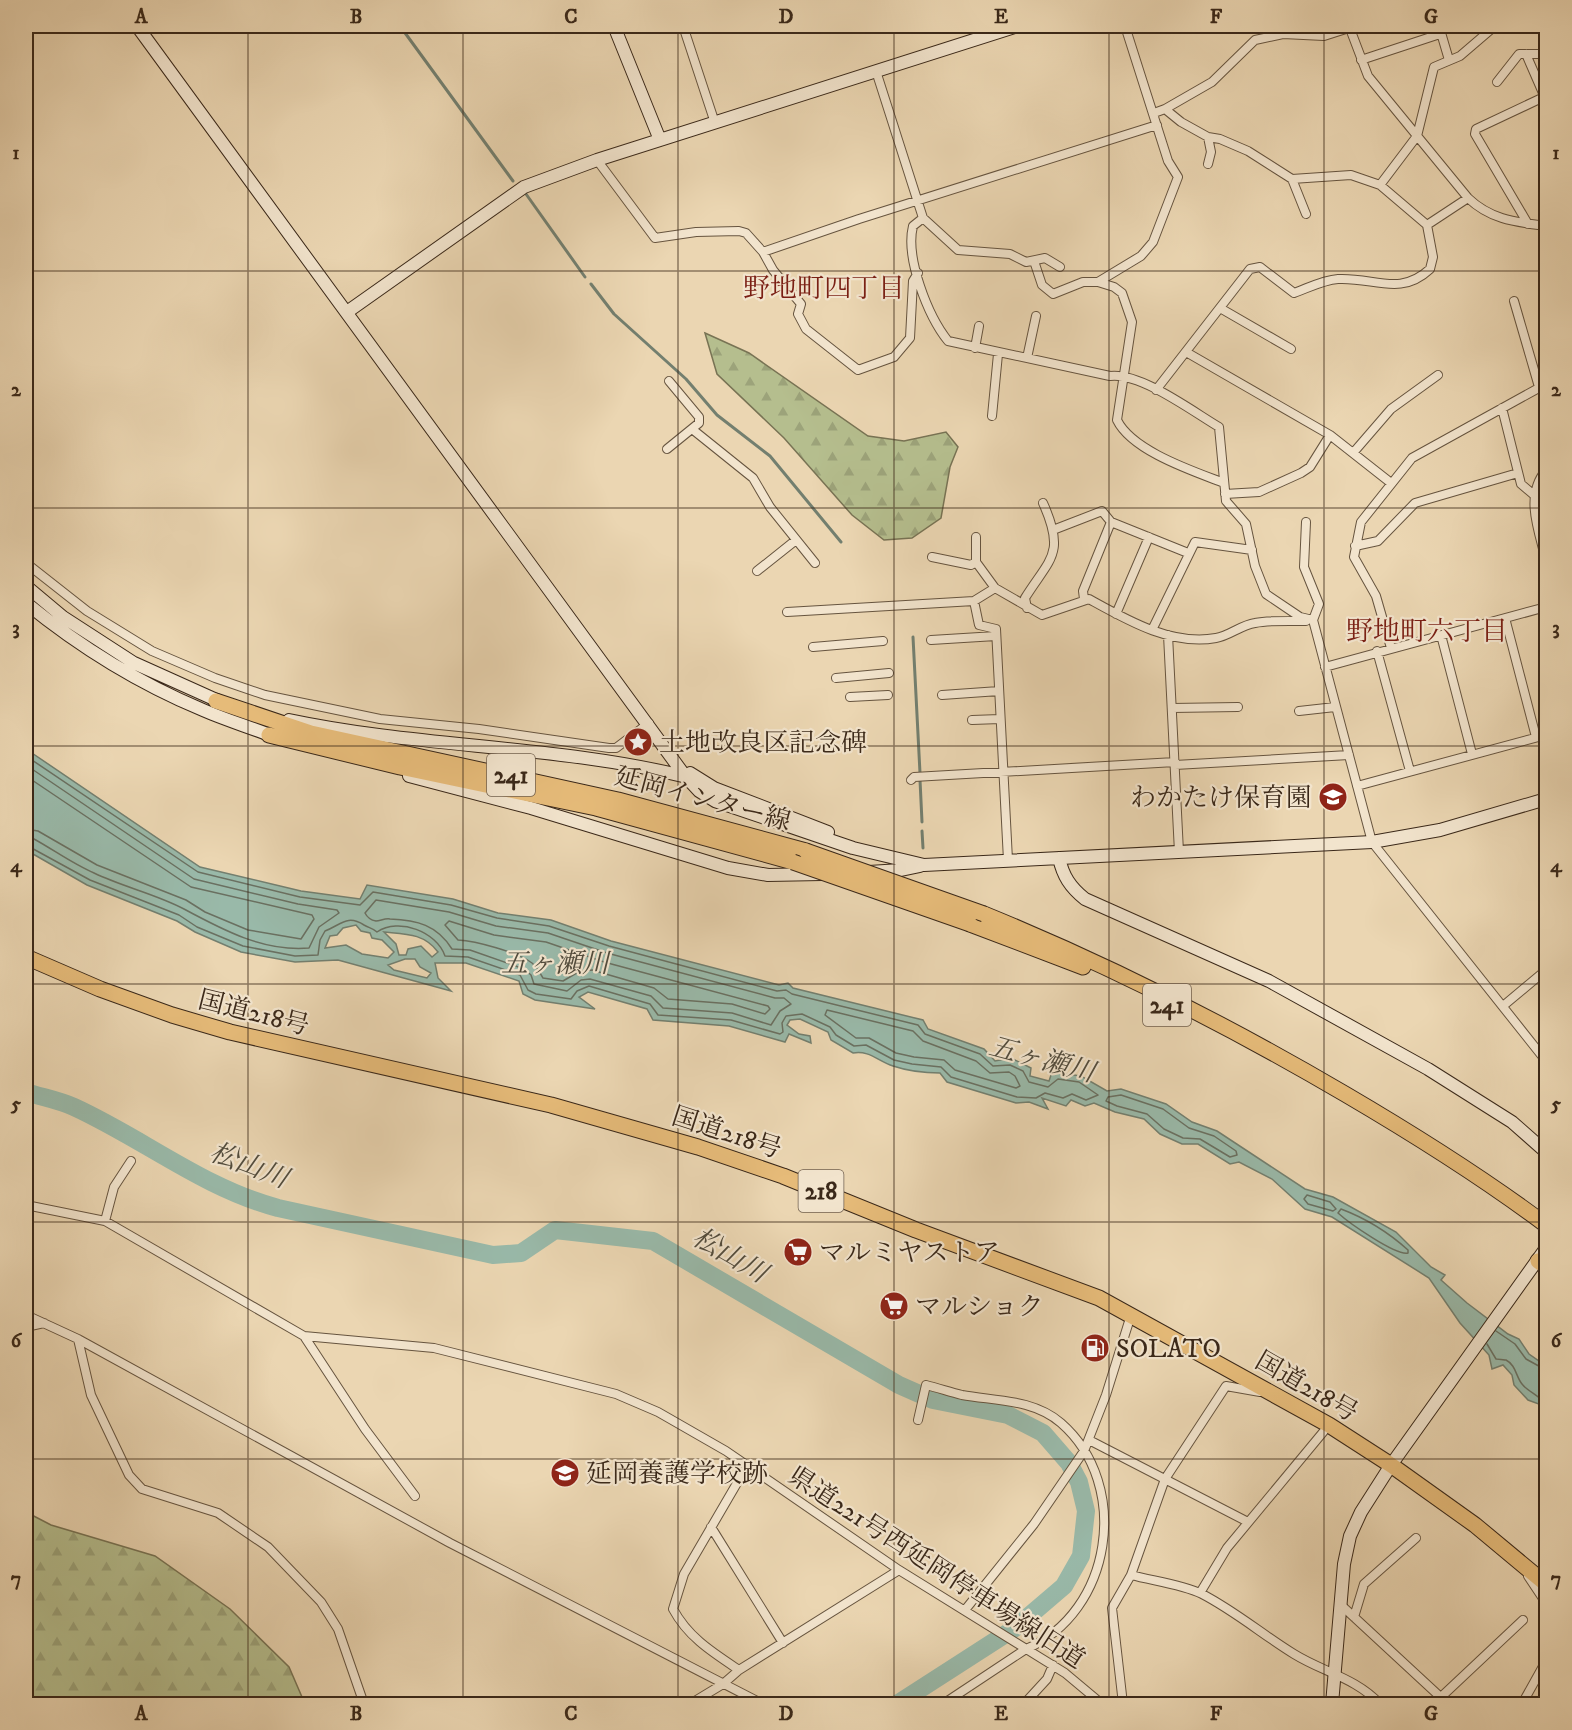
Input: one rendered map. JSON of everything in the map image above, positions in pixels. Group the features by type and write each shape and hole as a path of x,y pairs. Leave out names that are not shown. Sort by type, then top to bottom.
{"highway":[{"name":"延岡インター線","path":"216,701 311,733 597,795 700,820 806,851 984,914 1054,943 1248,1038 1448,1156 1546,1225"},
{"name":"延岡インター線","path":"269,735 389,764 596,808 793,862 970,924 1109,978 1245,1043 1358,1101"},
{"name":"国道218号","path":"26,957 100,989 172,1015 220,1029 551,1106 698,1147 783,1176 916,1230 1088,1294 1131,1315 1329,1425 1391,1465 1515,1556 1546,1584"}],"street":[{"path":"137,26 665,746 699,791 715,801 854,848 924,865 1372,843 1440,830 1546,799"},
{"path":"614,26 660,140"},
{"path":"683,26 715,123"},
{"path":"347,312 519,189 597,160 1018,26"},
{"path":"1098,282 1141,256 1153,242 1178,177 1168,161 1125,26"},
{"path":"1380,185 1417,136 1434,67 1460,56 1495,26"},
{"path":"1154,113 1212,82 1255,40 1283,34 1323,36 1349,27 1361,60 1378,89 1468,198 1495,217 1546,226"},
{"path":"1361,60 1439,30 1449,60"},
{"path":"1497,82 1519,54 1546,54"},
{"path":"1526,54 1546,98 1476,129 1474,134 1528,224"},
{"path":"876,71 924,218 958,250 1010,254 1026,262 1045,258 1060,267"},
{"path":"1165,109 1181,122 1208,137 1248,151 1292,179 1306,214"},
{"path":"763,252 859,219 1157,125"},
{"path":"1208,137 1211,152 1208,164"},
{"path":"597,160 655,238 696,232 739,231 746,233 763,252 773,270 801,304 798,314 806,329 858,370 894,357 910,338 912,281 918,273"},
{"path":"1156,390 1250,269 1260,267 1294,293 1338,279 1363,279 1393,285 1409,284 1430,269 1433,257 1427,225 1380,185 1351,175 1292,179"},
{"path":"1427,225 1468,198"},
{"path":"924,218 913,226 911,249 928,309 948,341 998,354 1110,376 1122,374 1156,390 1219,427 1226,501 1246,524 1259,580 1266,594 1300,617 1313,620"},
{"path":"1034,261 1042,285 1053,294 1083,282 1098,282 1114,287 1122,293 1132,322 1122,374 1117,420 1125,432 1176,464 1224,483"},
{"path":"1391,648 1376,596 1354,557 1361,522 1412,458 1543,385 1514,302"},
{"path":"1220,308 1291,349"},
{"path":"1027,358 1036,316"},
{"path":"975,348 979,326"},
{"path":"1186,352 1330,435 1390,483"},
{"path":"992,416 998,354"},
{"path":"1353,453 1392,409 1438,375"},
{"path":"667,449 699,423 699,417 669,381"},
{"path":"1502,408 1521,484 1534,495"},
{"path":"692,429 753,478 770,507 815,563"},
{"path":"1225,494 1259,492 1301,473 1310,467 1330,435"},
{"path":"1546,470 1538,481 1534,495 1535,518 1546,560"},
{"path":"1355,546 1378,541 1415,503 1518,473"},
{"path":"1027,608 1025,598 1049,566 1053,530 1043,503"},
{"path":"1053,530 1102,511 1111,522 1188,553"},
{"path":"1084,599 1083,591 1111,522"},
{"path":"1306,522 1304,567 1319,604 1313,620 1372,843 1546,1062"},
{"path":"976,537 976,562 995,588 1042,615 1050,614 1084,599 1152,630 1194,639 1218,638 1254,623 1313,620"},
{"path":"1116,614 1149,537"},
{"path":"757,571 796,540"},
{"path":"1152,630 1188,553 1199,541 1252,550"},
{"path":"932,557 963,565 976,562"},
{"path":"26,563 87,611 152,651 215,678 265,695 380,719 479,729 609,748 616,748 649,723"},
{"name":"延岡インター線","path":"26,586 63,617 134,663 216,701"},
{"path":"787,612 974,601 995,588"},
{"path":"974,601 979,625 996,629 1008,861"},
{"name":"延岡インター線","path":"26,603 56,628 129,675 203,710 269,735"},
{"path":"1325,666 1546,607"},
{"path":"1505,618 1536,737"},
{"path":"1168,635 1179,852"},
{"path":"1441,635 1472,754"},
{"path":"931,640 996,636"},
{"path":"813,647 884,641"},
{"path":"1377,651 1410,771"},
{"path":"836,678 889,673"},
{"path":"942,695 999,691"},
{"path":"850,697 888,694"},
{"name":"241","path":"216,701 297,721 387,738 630,763 691,778"},
{"path":"1172,708 1238,707"},
{"path":"1299,711 1335,708"},
{"path":"972,720 1000,719"},
{"name":"241","path":"269,735 292,745 333,757 520,805 750,873 768,875 901,870 924,865"},
{"path":"1357,786 1546,735"},
{"path":"911,780 914,777 1348,754"},
{"path":"1059,858 1063,874 1073,889 1085,899 1269,981 1418,1063 1512,1122 1546,1152"},
{"path":"1503,1006 1546,970"},
{"path":"105,1221 114,1187 131,1161"},
{"path":"26,1205 105,1221 304,1336 365,1429 415,1496"},
{"path":"1332,1704 1344,1564 1350,1536 1361,1512 1391,1465 1528,1275 1542,1264 1546,1248"},
{"path":"965,1610 1035,1524 1084,1451 1131,1315"},
{"path":"26,1316 78,1339 440,1538 763,1704"},
{"path":"26,1327 44,1323"},
{"name":"県道221号西延岡停車場線旧道","path":"304,1336 434,1348 616,1394 658,1412 699,1434 899,1570 1053,1665 1102,1704"},
{"path":"78,1339 91,1395 129,1475 142,1489 218,1513 268,1547 321,1602 338,1629 364,1704"},
{"path":"918,1420 926,1386 1036,1408 1061,1423 1084,1451 1099,1486 1105,1526 1102,1559 1088,1590 1070,1617 1040,1643 1026,1649 943,1704"},
{"path":"1123,1704 1112,1608 1131,1575 1165,1479 1226,1386 1278,1395"},
{"path":"1200,1593 1248,1522 1329,1425"},
{"path":"1089,1440 1248,1522"},
{"path":"738,1670 682,1628 673,1609 684,1574 747,1466"},
{"path":"711,1527 783,1642"},
{"path":"1354,1617 1364,1584 1416,1538"},
{"path":"1515,1556 1546,1603"},
{"path":"690,1704 723,1684 738,1670 899,1570"},
{"path":"1131,1575 1200,1593 1264,1631 1295,1654 1335,1672 1370,1693 1380,1704"},
{"path":"1341,1605 1448,1704"},
{"path":"1440,1698 1523,1620"},
{"path":"1522,1704 1546,1661"},
{"path":"1024,1704 1047,1679 1053,1665"}],"green space":[{"path":"705,333 749,353 868,436 904,441 946,432 958,447 950,467 941,518 912,538 884,540 852,515 784,438 717,374"},
{"path":"26,1512 51,1525 155,1556 230,1609 289,1667 305,1704 26,1704"}],"water":[{"name":"五ヶ瀬川","path":"26,749 200,867 301,891 360,899 367,885 453,899 498,913 551,920 611,941 779,985 788,983 793,988 923,1020 928,1029 984,1049 995,1061 1011,1058 1031,1068 1030,1076 1049,1081 1052,1072 1081,1076 1107,1091 1121,1089 1166,1104 1192,1122 1217,1131 1305,1189 1333,1197 1396,1232 1431,1267 1445,1275 1441,1280 1467,1303 1508,1334 1519,1339 1529,1354 1546,1366 1546,1416 1539,1404 1528,1400 1514,1385 1512,1375 1503,1365 1492,1369 1489,1355 1460,1323 1429,1278 1332,1217 1305,1209 1272,1179 1239,1162 1230,1164 1198,1144 1182,1144 1160,1134 1144,1119 1115,1112 1094,1103 1085,1106 1071,1100 1066,1106 1042,1098 1048,1109 1029,1102 1016,1103 947,1082 940,1073 904,1069 869,1054 853,1053 831,1040 828,1032 800,1019 790,1020 787,1025 799,1034 810,1036 811,1043 789,1034 785,1042 729,1026 653,1020 647,1009 588,992 579,997 595,1009 535,1000 523,994 519,981 466,963 435,963 438,978 451,991 338,960 295,962 241,952 195,932 177,921 87,885 26,850","holes":["356,925 361,931 370,933 372,938 382,940 394,952 388,958 362,954 346,945 325,948 330,936 337,935 343,928","384,932 407,934 420,938 427,941 438,952 432,957 421,946 408,949 406,955 399,955 396,944","405,959 415,959 420,967 431,973 427,978 394,970 388,965"]}],"waterway":[{"path":"400,26 513,181"},
{"path":"526,194 585,277"},
{"path":"591,284 614,314 686,379 717,415 770,456 841,542"},
{"path":"913,637 920,773"},
{"path":"920,780 922,822"},
{"path":"922,831 923,848"},
{"name":"松山川","path":"26,1092 74,1107 199,1176 278,1208 493,1255 521,1253 555,1230 653,1241 899,1385 933,1400 1008,1415 1043,1433 1069,1463 1079,1482 1086,1511 1081,1556 1064,1586 1015,1628 897,1704"}],"place":[{"name":"土地改良区記念碑","path":"638,742"},
{"name":"わかたけ保育園","path":"1333,797"},
{"name":"マルミヤストア","path":"798,1252"},
{"name":"マルショク","path":"894,1306"},
{"name":"SOLATO","path":"1095,1348"},
{"name":"延岡養護学校跡","path":"565,1473"}],"district":[{"name":"野地町四丁目","path":"824,288"},
{"name":"野地町六丁目","path":"1427,631"}]}
